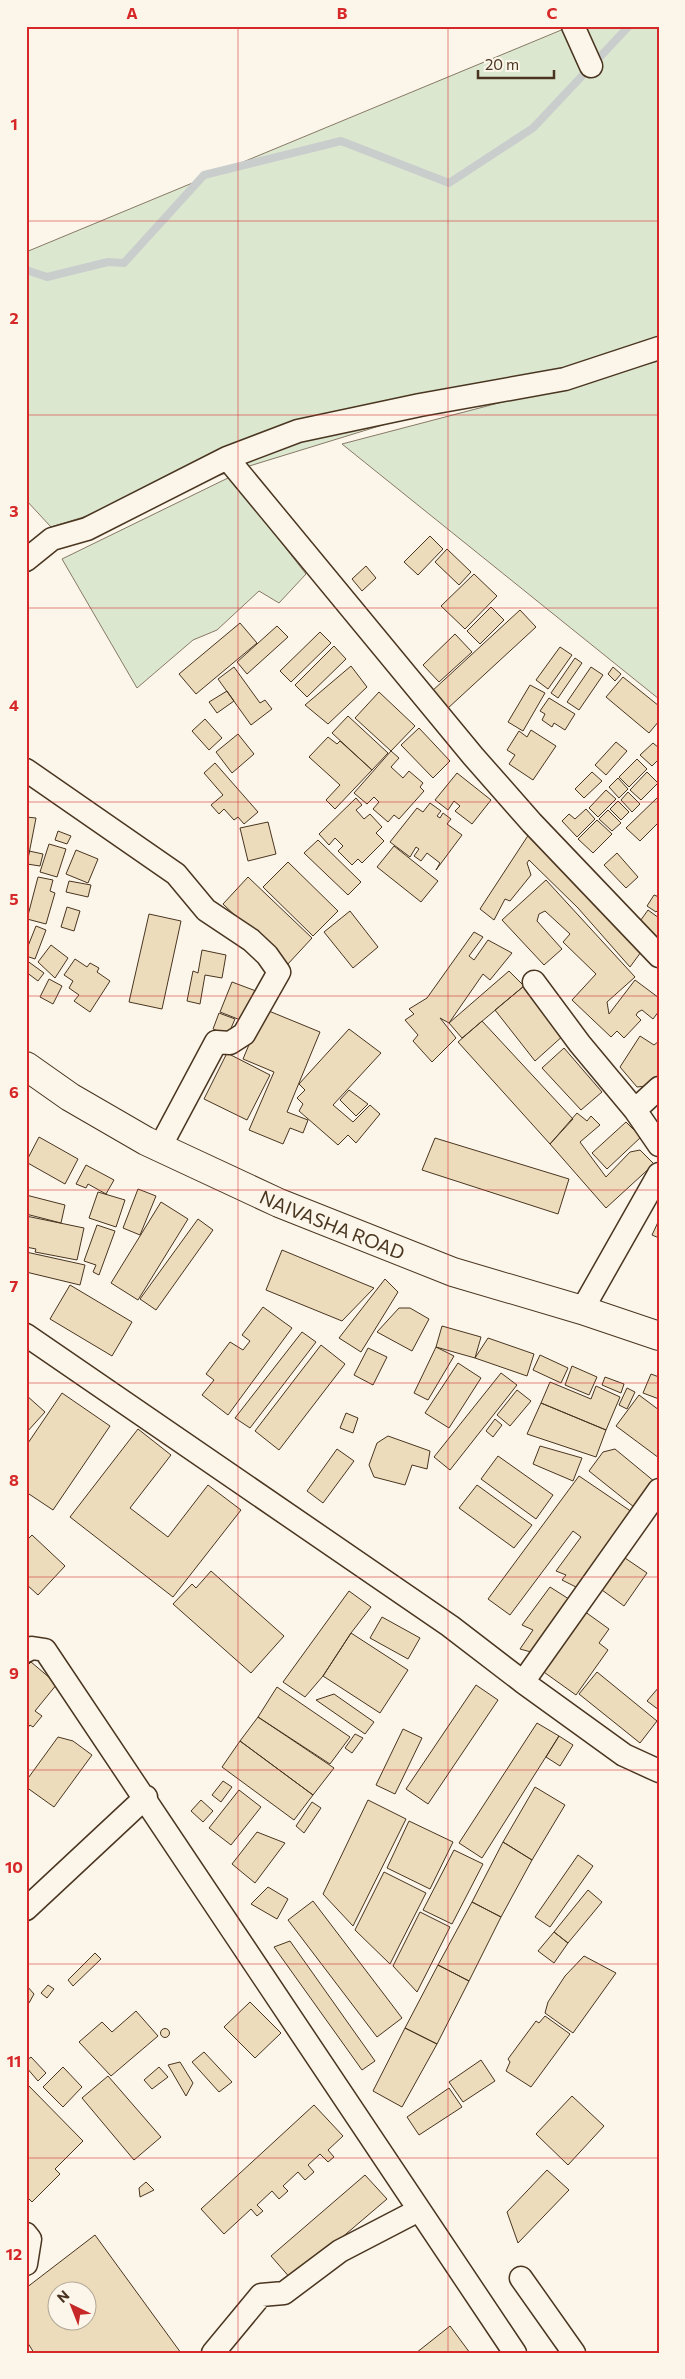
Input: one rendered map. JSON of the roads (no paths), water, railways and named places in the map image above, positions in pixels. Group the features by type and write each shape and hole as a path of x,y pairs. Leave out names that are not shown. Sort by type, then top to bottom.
{"main road":[{"name":"NAIVASHA ROAD","path":"26,1066 70,1097 160,1148 279,1203 453,1272 582,1310 659,1336"}],"street":[{"path":"573,26 591,66"},
{"path":"26,560 52,539 87,530 227,458 298,431 420,405 565,379 659,348"},
{"path":"227,458 497,784 617,915 659,956"},
{"path":"26,770 176,874 206,910 251,940 271,960 279,972 244,1034 230,1043 216,1042 160,1148"},
{"path":"534,982 580,1044 635,1110 659,1145"},
{"path":"635,1110 659,1088"},
{"path":"582,1310 659,1174"},
{"path":"26,1335 450,1626 522,1682 624,1755 659,1771"},
{"path":"522,1682 659,1490"},
{"path":"26,1651 32,1648 46,1650 146,1797 515,2353"},
{"path":"26,1909 146,1797"},
{"path":"213,2353 261,2295 284,2293 340,2251 419,2210"},
{"path":"26,2234 30,2239 26,2264"},
{"path":"521,2278 574,2353"}],"waterway":[{"path":"26,270 47,277 108,262 124,263 204,175 341,141 449,183 533,128 629,26"}]}
